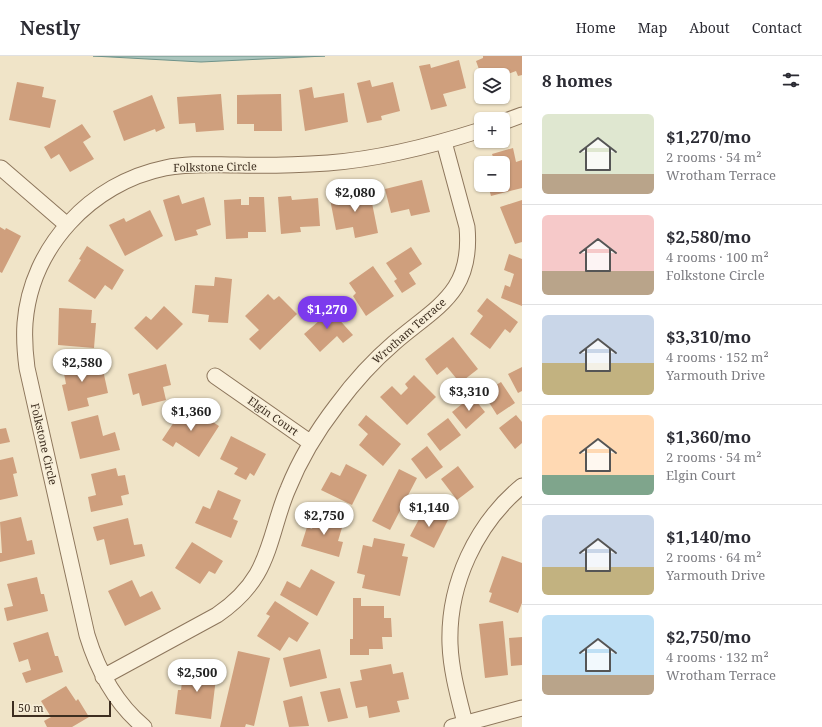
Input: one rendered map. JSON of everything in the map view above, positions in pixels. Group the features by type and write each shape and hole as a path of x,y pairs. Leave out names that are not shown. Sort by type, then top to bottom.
{"street":[{"path":"510,119 522,115"},
{"name":"Folkstone Circle","path":"144,727 122,705 104,678 94,658 87,635 27,368 24,345 25,322 29,299 36,277 46,256 67,225 83,209 108,191 143,174 165,168 188,165 284,166 330,163 375,157 444,142 474,132"},
{"name":"Wrotham Terrace","path":"104,678 217,615 232,604 246,590 257,574 265,557 288,489 311,443 349,389 394,342 443,304 460,278 467,253 467,227 444,142"},
{"path":"1,168 67,225"},
{"name":"Elgin Court","path":"215,376 311,443"},
{"path":"522,486 500,507 483,529 468,558 457,588 451,616 450,643 452,671 461,726 522,708"}],"water":[{"path":"93,56 325,56 201,62"}],"building":[{"path":"483,56 522,56 522,75 518,76 516,71 510,73 510,68 478,68 476,61 483,58"},
{"path":"459,60 466,88 443,94 447,106 431,110 419,66 430,64 431,68"},
{"path":"370,80 372,87 393,82 400,111 381,116 382,120 367,123 357,83"},
{"path":"17,82 44,87 42,97 56,100 50,128 9,120"},
{"path":"312,87 314,98 344,93 348,122 305,131 299,90"},
{"path":"221,94 224,130 196,132 195,123 179,124 177,97"},
{"path":"281,94 282,131 254,131 254,124 237,124 237,95"},
{"path":"152,95 165,128 156,132 155,129 124,141 113,111"},
{"path":"82,124 91,137 83,142 94,159 70,172 59,154 51,159 44,147"},
{"path":"513,148 516,162 522,160 522,188 510,191 510,156 493,156 492,154"},
{"path":"422,180 430,212 411,216 409,209 391,213 385,189"},
{"path":"369,188 378,233 355,238 353,227 336,230 330,199 354,194 354,191"},
{"path":"490,192 506,192 491,196"},
{"path":"179,195 182,204 204,197 211,225 196,230 198,235 175,241 163,200"},
{"path":"291,196 292,200 318,198 320,226 300,227 301,232 281,234 278,197"},
{"path":"249,197 264,197 266,232 248,232 248,238 226,239 224,200 241,199 241,205 249,205"},
{"path":"522,200 522,242 515,244 500,207"},
{"path":"150,210 163,236 125,256 109,225 124,218 126,222"},
{"path":"0,227 5,230 6,228 21,236 2,273 0,272"},
{"path":"87,246 124,270 112,290 105,285 95,299 68,281 81,260 79,259"},
{"path":"411,247 422,264 409,273 416,284 402,293 394,281 397,279 386,263"},
{"path":"509,254 522,259 522,306 501,298 505,285 510,287 514,274 504,270"},
{"path":"373,266 394,296 366,316 353,296 356,293 349,283"},
{"path":"215,277 232,279 228,323 208,322 209,315 192,313 195,285 214,286"},
{"path":"268,294 274,300 279,296 297,314 260,350 249,339 259,330 245,316"},
{"path":"487,298 518,322 510,333 505,329 490,349 470,334 483,316 477,311"},
{"path":"164,306 183,324 157,350 134,328 146,316 151,320"},
{"path":"327,306 353,335 343,343 337,336 320,352 304,334 320,320 316,315"},
{"path":"59,308 92,310 91,323 96,323 94,348 58,345"},
{"path":"453,337 478,369 460,383 447,367 437,375 425,359"},
{"path":"93,356 96,371 103,370 108,393 87,398 89,406 68,411 62,385 66,384 62,363"},
{"path":"166,364 171,385 163,387 166,400 142,406 139,393 133,395 128,374"},
{"path":"522,367 522,391 518,393 508,374"},
{"path":"414,375 436,397 407,425 380,397 392,386 401,395 408,388 405,384"},
{"path":"501,382 515,403 497,415 483,393"},
{"path":"472,396 485,412 466,429 452,412"},
{"path":"184,407 203,419 205,417 219,426 199,457 176,442 173,447 162,440"},
{"path":"98,415 103,436 115,432 120,450 80,459 71,422"},
{"path":"366,415 401,444 383,466 359,445 368,434 358,425"},
{"path":"516,415 522,422 522,443 515,449 499,428"},
{"path":"448,418 461,435 440,451 427,434"},
{"path":"6,428 10,442 0,444 0,429"},
{"path":"231,436 266,454 254,476 250,473 246,480 234,474 238,468 220,459"},
{"path":"427,446 443,467 426,479 411,459"},
{"path":"13,457 17,473 13,474 18,496 0,500 0,460"},
{"path":"346,464 367,475 352,505 321,490 331,472 340,476"},
{"path":"458,466 474,487 457,500 441,479"},
{"path":"116,468 118,476 125,475 129,494 121,496 123,505 91,512 88,497 96,495 91,474"},
{"path":"399,469 417,478 390,530 372,521"},
{"path":"218,490 241,500 233,519 238,521 231,538 195,523 203,506 210,509"},
{"path":"425,508 448,520 434,548 410,536"},
{"path":"317,513 344,521 338,541 343,542 339,557 301,546 307,527 312,529"},
{"path":"21,517 27,541 32,540 35,554 0,562 0,553 2,553 0,522"},
{"path":"128,518 134,545 142,544 145,556 110,565 104,539 97,541 93,527"},
{"path":"374,538 405,544 402,556 408,557 400,596 362,588 365,575 357,573 363,545 372,547"},
{"path":"192,542 223,561 215,574 209,571 200,584 175,568"},
{"path":"502,556 522,563 522,603 518,613 489,602 492,593 489,592"},
{"path":"311,569 335,582 317,616 280,595 287,581 300,588"},
{"path":"37,577 41,594 44,594 48,611 7,621 4,608 13,606 7,584"},
{"path":"132,580 140,597 152,591 161,609 125,626 108,591"},
{"path":"353,598 361,598 361,606 384,606 384,618 391,618 392,637 382,637 383,649 369,649 369,655 350,655 350,639 353,639"},
{"path":"275,601 309,623 297,642 289,637 280,651 257,636 270,616 266,614"},
{"path":"503,621 508,675 485,678 479,624"},
{"path":"48,632 55,656 58,656 63,672 26,683 22,673 31,670 28,659 19,662 13,643"},
{"path":"522,637 522,665 511,666 509,638"},
{"path":"320,649 327,678 290,687 283,658"},
{"path":"238,651 270,658 254,726 246,724 245,727 220,727"},
{"path":"391,664 393,674 403,672 409,699 397,701 400,712 369,718 367,706 356,708 350,682 362,680 360,670"},
{"path":"184,666 217,670 211,719 175,714 178,690 181,690"},
{"path":"66,686 76,701 78,699 89,717 72,727 47,727 44,721 51,717 41,701"},
{"path":"340,688 348,718 328,722 320,692"},
{"path":"302,696 309,726 289,727 283,701"}]}
